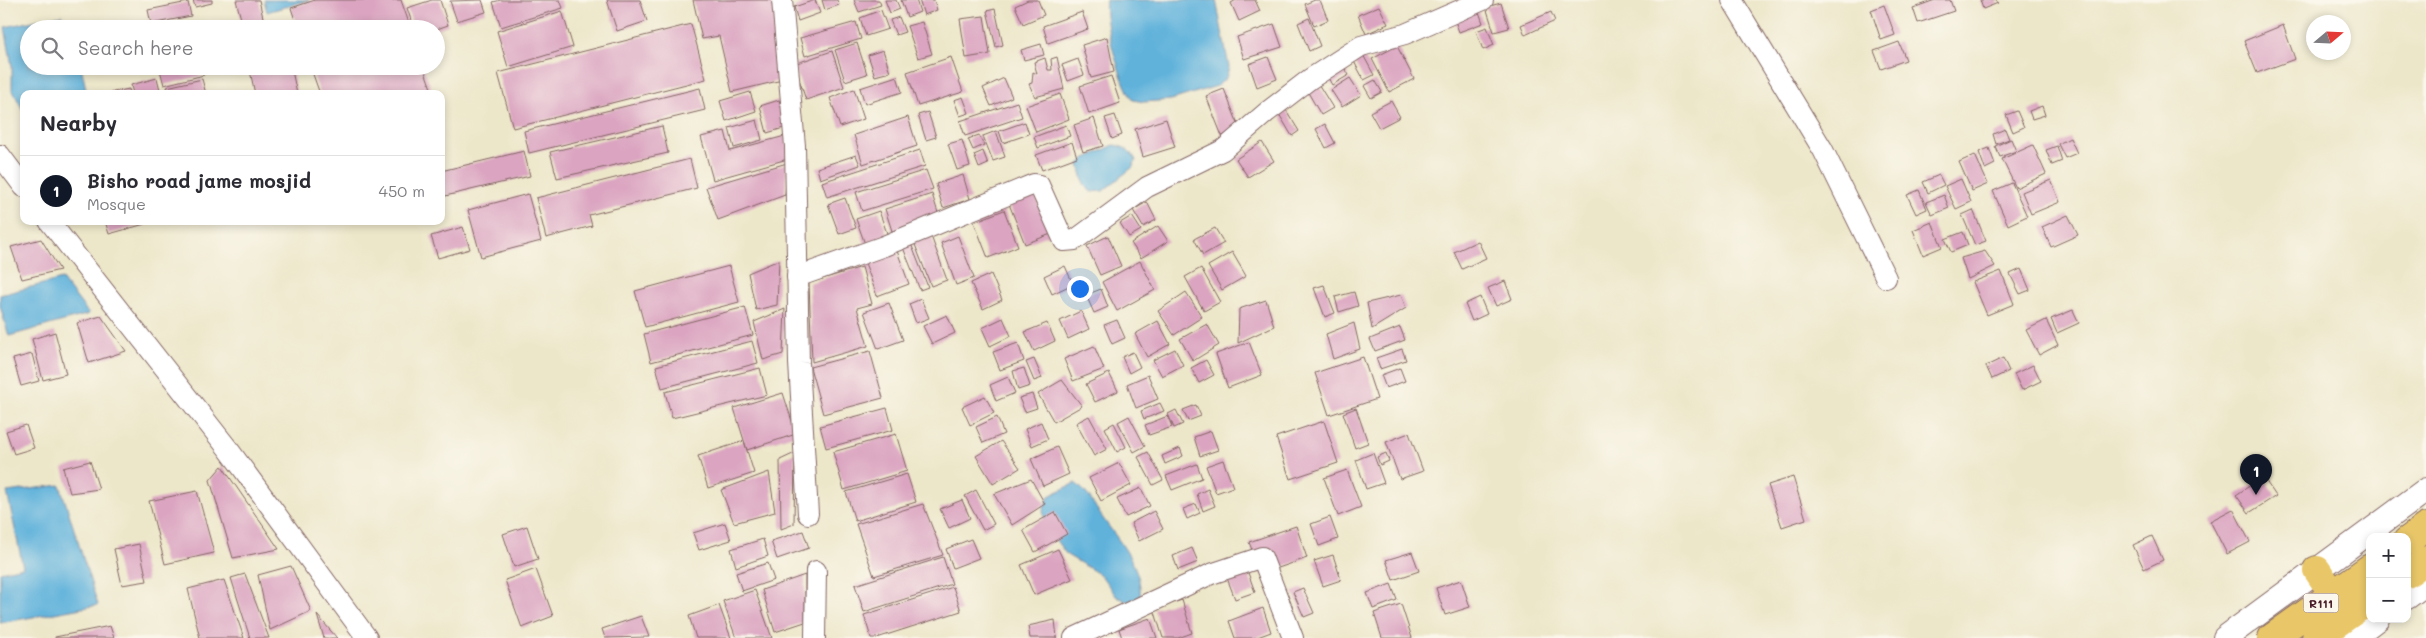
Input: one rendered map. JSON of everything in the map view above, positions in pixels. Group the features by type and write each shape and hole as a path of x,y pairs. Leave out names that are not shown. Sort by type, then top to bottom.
{"main road":[{"path":"2411,538 2426,527"},
{"path":"2411,571 2426,560"},
{"path":"2317,570 2333,594"},
{"name":"R111","path":"2272,638 2366,571"},
{"name":"R111","path":"2316,638 2366,603"}],"street":[{"path":"782,0 795,146 799,363 808,514"},
{"path":"797,277 884,246 1034,184 1039,186 1064,241 1075,240 1147,187 1223,150 1267,112 1327,68 1361,46 1405,34 1482,0"},
{"path":"1732,0 1823,150 1886,278"},
{"path":"0,155 20,182"},
{"path":"52,225 228,450 367,638"},
{"path":"2225,638 2426,490"},
{"path":"1074,638 1210,574 1262,557 1293,638"},
{"path":"815,638 816,571"},
{"path":"2411,594 2426,583"},
{"path":"2352,638 2372,623"}],"water":[{"path":"264,0 309,0 267,12"},
{"path":"1106,0 1216,0 1229,67 1226,78 1217,86 1171,100 1144,102 1133,100 1118,67 1107,22"},
{"path":"62,15 64,20 38,20"},
{"path":"20,24 20,75 83,75 86,90 20,90 20,104 12,89 12,66 5,27"},
{"path":"1114,145 1124,148 1132,154 1136,160 1133,167 1103,191 1091,192 1084,184 1079,164 1084,159"},
{"path":"62,279 89,314 9,336 0,306 0,295"},
{"path":"1075,483 1087,495 1128,554 1138,575 1140,597 1127,602 1116,596 1101,575 1067,555 1055,539 1045,520 1043,511 1049,496"},
{"path":"60,485 98,605 0,623 0,572 23,567 7,492"}],"building":[{"path":"193,0 212,0 212,3 195,7"},
{"path":"236,0 259,0 264,20 241,20"},
{"path":"315,0 401,0 408,20 295,20 291,8"},
{"path":"432,0 440,0 448,25 445,26 445,20 411,20 407,8"},
{"path":"482,0 486,12 457,21 450,1"},
{"path":"501,0 560,0 563,8 501,27 493,2"},
{"path":"607,0 640,0 647,21 617,31"},
{"path":"693,0 774,0 782,80 732,92 719,36 702,39"},
{"path":"815,0 820,13 798,21 794,7"},
{"path":"822,0 837,0 839,5 825,10"},
{"path":"854,0 879,0 881,5 859,12"},
{"path":"885,0 896,0 900,9 890,13"},
{"path":"901,0 916,0 920,12 907,17"},
{"path":"919,0 934,0 937,10 924,15"},
{"path":"1028,0 1038,0 1044,15 1023,24 1015,6"},
{"path":"1236,0 1255,0 1260,11 1239,21 1231,3"},
{"path":"1320,0 1328,20 1314,26 1305,4"},
{"path":"1935,0 1950,0 1954,11 1918,23 1913,8"},
{"path":"1980,0 1996,0 1998,3 1983,9"},
{"path":"188,2 191,16 171,20 150,20 148,10"},
{"path":"1501,3 1509,28 1494,32 1486,7"},
{"path":"1884,5 1895,35 1881,40 1871,10"},
{"path":"1379,6 1388,24 1366,34 1358,15"},
{"path":"995,9 1003,45 996,47 987,11"},
{"path":"1478,9 1483,23 1459,32 1454,18"},
{"path":"881,10 888,29 866,36 860,18"},
{"path":"562,11 573,47 508,67 497,31"},
{"path":"1082,12 1088,29 1048,43 1043,26"},
{"path":"1551,12 1555,21 1525,35 1521,25"},
{"path":"984,16 990,54 966,58 960,19"},
{"path":"899,17 905,32 896,35 890,20"},
{"path":"1309,18 1320,46 1309,51 1298,23"},
{"path":"856,22 861,39 805,56 800,38"},
{"path":"922,22 932,54 918,58 907,26"},
{"path":"691,24 706,79 513,128 498,73"},
{"path":"1274,24 1282,47 1244,59 1237,37"},
{"path":"2283,25 2295,59 2257,73 2244,41"},
{"path":"1487,27 1494,45 1483,50 1476,31"},
{"path":"1107,37 1114,72 1091,78 1082,45"},
{"path":"1899,42 1906,60 1881,69 1874,51"},
{"path":"857,43 867,74 845,81 835,50"},
{"path":"1041,44 1044,55 1024,60 1021,50"},
{"path":"1397,46 1414,79 1389,92 1372,59"},
{"path":"883,50 890,72 875,76 868,55"},
{"path":"832,51 844,87 806,100 794,64"},
{"path":"1361,51 1374,75 1364,80 1351,56"},
{"path":"951,57 963,92 918,106 907,72"},
{"path":"1057,57 1064,89 1035,97 1029,84 1032,83 1033,72 1037,74 1034,62 1045,58 1048,70 1052,70 1051,59"},
{"path":"1268,57 1277,79 1257,87 1249,64"},
{"path":"1078,59 1084,75 1068,81 1062,65"},
{"path":"1341,62 1349,75 1332,85 1325,72"},
{"path":"161,75 204,75 164,85"},
{"path":"251,75 293,75 296,90 254,90"},
{"path":"313,75 426,75 432,90 319,90"},
{"path":"897,76 902,92 865,104 860,88"},
{"path":"1111,76 1120,103 1089,114 1080,86"},
{"path":"157,78 160,90 132,90 131,85"},
{"path":"1004,78 1012,97 991,106 983,88"},
{"path":"1350,78 1361,95 1342,107 1331,90"},
{"path":"202,79 205,90 168,90 167,87"},
{"path":"1375,80 1382,92 1371,98 1364,86"},
{"path":"1317,82 1333,108 1321,115 1306,89"},
{"path":"700,88 705,110 529,153 524,131"},
{"path":"854,89 864,119 840,127 830,98"},
{"path":"1224,89 1240,129 1222,136 1206,96"},
{"path":"750,92 756,111 726,121 720,101"},
{"path":"1060,94 1069,119 1036,132 1026,106"},
{"path":"963,97 969,113 960,116 954,100"},
{"path":"779,100 787,127 767,133 760,106"},
{"path":"1391,101 1400,117 1379,128 1370,112"},
{"path":"1017,102 1022,117 965,136 960,121"},
{"path":"2042,106 2045,115 2032,119 2029,111"},
{"path":"1286,110 1299,131 1292,136 1279,114"},
{"path":"2017,111 2024,127 2013,132 2006,115"},
{"path":"928,112 936,137 926,140 918,115"},
{"path":"1115,115 1122,135 1112,139 1105,118"},
{"path":"908,117 917,146 863,164 854,135"},
{"path":"1094,118 1103,146 1083,152 1074,125"},
{"path":"1166,119 1175,147 1143,157 1135,129"},
{"path":"757,120 762,140 734,148 729,128"},
{"path":"1025,122 1029,134 1003,143 999,131"},
{"path":"1325,124 1335,143 1326,148 1316,129"},
{"path":"1066,125 1070,136 1038,148 1034,137"},
{"path":"662,126 668,153 557,178 550,152"},
{"path":"2005,129 2009,139 1996,144 1993,134"},
{"path":"725,131 730,151 785,136 791,158 713,180 701,137"},
{"path":"996,131 1005,157 993,161 983,136"},
{"path":"979,135 984,145 973,150 968,139"},
{"path":"2070,138 2077,153 2065,158 2058,144"},
{"path":"2011,139 2016,151 2000,157 1995,146"},
{"path":"962,140 970,166 957,170 948,144"},
{"path":"1072,142 1077,157 1042,170 1036,155"},
{"path":"1262,142 1274,161 1248,177 1236,159"},
{"path":"2033,145 2046,174 2016,188 2002,159"},
{"path":"2057,146 2062,161 2052,165 2046,150"},
{"path":"1989,148 1995,164 1985,169 1979,152"},
{"path":"920,150 925,166 827,197 822,182"},
{"path":"524,151 530,176 445,196 445,170"},
{"path":"983,151 988,164 979,168 974,155"},
{"path":"856,155 860,165 820,179 817,168"},
{"path":"1975,155 1988,184 1972,191 1959,162"},
{"path":"690,159 697,188 589,215 592,226 546,238 536,198"},
{"path":"787,163 785,195 718,220 706,187"},
{"path":"926,170 933,189 862,211 856,192"},
{"path":"963,175 970,199 943,208 936,184"},
{"path":"1939,175 1944,185 1928,193 1923,182"},
{"path":"1961,179 1971,202 1956,209 1945,186"},
{"path":"2051,180 2060,202 2031,214 2022,192"},
{"path":"2012,183 2027,216 2008,225 1993,191"},
{"path":"1919,190 1927,209 1916,214 1907,195"},
{"path":"528,194 541,241 481,257 468,210"},
{"path":"932,194 939,216 892,231 885,209"},
{"path":"1035,194 1051,234 1025,244 1009,204"},
{"path":"1944,195 1949,208 1932,215 1926,202"},
{"path":"845,198 856,228 839,234 828,204"},
{"path":"1147,202 1156,220 1143,227 1133,210"},
{"path":"1004,210 1018,246 988,258 974,222"},
{"path":"1973,210 1986,241 1975,245 1962,215"},
{"path":"879,211 888,236 865,244 856,219"},
{"path":"2068,215 2078,235 2051,247 2042,227"},
{"path":"1132,216 1141,230 1129,237 1120,223"},
{"path":"1932,222 1942,247 1923,255 1913,230"},
{"path":"106,225 141,225 109,234"},
{"path":"1158,226 1168,241 1141,258 1131,243"},
{"path":"463,227 470,249 438,258 431,236"},
{"path":"1215,228 1224,243 1203,255 1194,239"},
{"path":"1963,232 1968,245 1951,252 1945,239"},
{"path":"931,236 947,280 931,286 914,242"},
{"path":"958,236 974,278 956,285 941,243"},
{"path":"1108,236 1121,266 1100,275 1087,246"},
{"path":"41,239 60,270 22,279 11,247"},
{"path":"910,241 928,287 920,290 902,245"},
{"path":"1478,241 1486,258 1462,269 1454,252"},
{"path":"896,248 909,284 877,296 864,260"},
{"path":"1985,251 1995,266 1968,279 1961,258"},
{"path":"1232,252 1246,276 1222,290 1208,266"},
{"path":"779,260 777,305 756,310 748,273"},
{"path":"1140,261 1155,290 1117,311 1102,282"},
{"path":"729,266 739,302 645,327 635,291"},
{"path":"1065,266 1073,284 1052,294 1044,276"},
{"path":"862,267 872,304 857,308 868,346 812,362 809,283"},
{"path":"1201,268 1220,302 1204,311 1185,277"},
{"path":"2021,269 2030,290 2020,294 2010,274"},
{"path":"2001,271 2014,304 1987,315 1973,282"},
{"path":"991,274 1002,300 983,309 971,283"},
{"path":"1505,281 1512,299 1496,306 1488,288"},
{"path":"1324,285 1335,313 1325,317 1314,288"},
{"path":"1101,289 1108,307 1094,313 1086,295"},
{"path":"1186,292 1202,317 1174,335 1158,311"},
{"path":"1354,292 1358,306 1339,312 1335,297"},
{"path":"1401,295 1406,308 1372,329 1367,303"},
{"path":"1480,297 1487,314 1472,321 1465,304"},
{"path":"921,299 929,318 916,323 909,304"},
{"path":"1266,300 1274,326 1238,343 1239,309"},
{"path":"889,303 903,340 878,349 864,312"},
{"path":"745,307 753,335 651,362 644,334"},
{"path":"785,309 783,354 763,360 754,322"},
{"path":"2073,310 2079,323 2057,333 2051,319"},
{"path":"1081,311 1089,329 1068,339 1060,321"},
{"path":"947,315 955,333 932,344 923,326"},
{"path":"101,316 126,351 89,363 77,323"},
{"path":"1003,318 1011,336 990,346 982,328"},
{"path":"1117,320 1125,338 1112,344 1104,325"},
{"path":"2046,320 2058,345 2039,355 2026,330"},
{"path":"1158,321 1170,344 1147,357 1135,334"},
{"path":"1047,323 1055,341 1034,351 1025,332"},
{"path":"1354,323 1360,349 1333,359 1326,334"},
{"path":"1207,324 1219,345 1193,361 1180,339"},
{"path":"1400,327 1405,340 1375,351 1370,339"},
{"path":"55,332 66,374 43,380 32,339"},
{"path":"752,341 758,363 662,388 656,366"},
{"path":"1249,342 1262,375 1228,388 1216,354"},
{"path":"1018,343 1024,361 1000,370 993,352"},
{"path":"1094,346 1104,369 1073,381 1064,359"},
{"path":"1175,349 1183,365 1162,376 1153,360"},
{"path":"1402,349 1406,360 1380,369 1376,358"},
{"path":"870,351 883,398 823,414 810,367"},
{"path":"1133,352 1140,367 1129,373 1122,357"},
{"path":"32,354 39,381 21,386 13,359"},
{"path":"1363,357 1377,399 1329,415 1315,373"},
{"path":"2003,358 2009,371 1992,379 1986,366"},
{"path":"1034,359 1042,378 1034,381 1026,362"},
{"path":"1206,360 1214,375 1199,383 1191,368"},
{"path":"2033,365 2041,381 2022,390 2014,374"},
{"path":"760,368 767,395 672,418 665,392"},
{"path":"1024,368 1030,386 1018,390 1013,371"},
{"path":"1400,368 1405,381 1386,388 1381,375"},
{"path":"1109,373 1118,391 1095,402 1086,384"},
{"path":"1148,375 1158,399 1136,408 1127,384"},
{"path":"1008,377 1015,393 996,401 990,385"},
{"path":"1062,380 1082,406 1054,422 1038,394"},
{"path":"783,393 796,434 747,450 734,408"},
{"path":"1032,394 1037,408 1025,412 1019,398"},
{"path":"985,396 994,413 970,425 962,407"},
{"path":"1160,403 1164,411 1144,419 1141,411"},
{"path":"1196,405 1201,416 1188,421 1183,410"},
{"path":"887,408 893,430 826,448 820,426"},
{"path":"1356,408 1368,443 1355,448 1343,413"},
{"path":"1176,410 1183,424 1174,428 1168,414"},
{"path":"1089,416 1107,449 1094,456 1076,423"},
{"path":"1129,416 1145,446 1134,452 1118,422"},
{"path":"1168,416 1172,427 1149,435 1145,425"},
{"path":"997,417 1004,434 983,443 976,427"},
{"path":"1324,421 1338,463 1290,479 1276,437"},
{"path":"1041,422 1048,439 1032,446 1025,429"},
{"path":"1114,423 1126,447 1117,452 1105,428"},
{"path":"26,425 34,448 14,454 6,431"},
{"path":"1211,431 1218,450 1200,456 1194,437"},
{"path":"1409,433 1423,471 1400,479 1386,442"},
{"path":"896,434 907,471 844,490 833,452"},
{"path":"744,441 754,473 708,488 698,456"},
{"path":"1001,441 1020,468 993,484 976,456"},
{"path":"1057,447 1069,474 1043,486 1031,459"},
{"path":"1180,448 1183,456 1165,464 1162,456"},
{"path":"1148,452 1163,480 1153,485 1138,457"},
{"path":"795,453 794,524 781,529 780,460"},
{"path":"1373,453 1384,483 1366,489 1356,460"},
{"path":"1386,453 1389,461 1380,465 1377,457"},
{"path":"1223,460 1233,487 1216,493 1206,466"},
{"path":"90,461 99,489 70,493 63,468"},
{"path":"1119,463 1131,485 1101,501 1089,478"},
{"path":"1197,464 1202,478 1172,490 1166,476"},
{"path":"222,466 279,549 233,558 210,480"},
{"path":"1347,470 1361,507 1338,516 1324,478"},
{"path":"769,472 775,512 734,523 721,490"},
{"path":"907,474 916,502 855,521 846,492"},
{"path":"1793,477 1806,519 1782,527 1768,485"},
{"path":"2263,477 2276,496 2249,513 2236,495"},
{"path":"1031,479 1045,504 1012,525 994,494"},
{"path":"1141,488 1150,506 1126,517 1117,499"},
{"path":"1208,489 1215,506 1203,511 1197,494"},
{"path":"976,490 994,524 983,530 965,496"},
{"path":"197,491 214,553 165,564 149,501"},
{"path":"962,500 970,518 949,528 940,509"},
{"path":"923,504 943,555 874,576 856,524"},
{"path":"1196,504 1200,513 1187,519 1183,509"},
{"path":"2233,509 2250,542 2227,554 2210,521"},
{"path":"1154,511 1163,529 1139,541 1131,523"},
{"path":"1055,512 1067,534 1035,552 1023,530"},
{"path":"1330,517 1338,539 1319,546 1311,524"},
{"path":"725,523 731,540 699,550 693,533"},
{"path":"527,526 538,559 514,567 503,534"},
{"path":"1296,526 1307,558 1261,574 1249,542"},
{"path":"803,531 809,548 777,559 771,541"},
{"path":"2152,536 2163,560 2144,569 2133,545"},
{"path":"763,539 768,556 736,567 731,549"},
{"path":"971,539 979,558 953,568 946,549"},
{"path":"139,544 147,581 122,585 114,549"},
{"path":"1192,548 1198,562 1178,570 1173,556"},
{"path":"1058,549 1072,579 1034,595 1021,565"},
{"path":"1412,552 1419,571 1393,580 1386,560"},
{"path":"1333,555 1341,580 1323,586 1314,561"},
{"path":"943,557 952,584 864,612 855,585"},
{"path":"768,563 774,580 742,591 736,573"},
{"path":"291,566 311,611 270,630 258,575"},
{"path":"536,569 553,616 522,628 505,580"},
{"path":"1247,570 1255,592 1235,599 1227,578"},
{"path":"245,574 269,638 250,638 231,578"},
{"path":"805,575 805,622 775,632 762,590"},
{"path":"224,580 244,638 200,638 188,589"},
{"path":"1461,580 1470,607 1445,615 1436,588"},
{"path":"1391,584 1397,600 1373,609 1367,593"},
{"path":"953,587 961,611 877,638 871,638 864,615"},
{"path":"1303,588 1314,613 1304,617 1293,592"},
{"path":"755,590 772,638 736,638 723,601"},
{"path":"1182,600 1192,633 1178,638 1163,638 1154,609"},
{"path":"1401,604 1412,638 1382,638 1374,613"},
{"path":"719,605 731,638 696,638 689,616"},
{"path":"1263,608 1271,632 1255,638 1235,638 1229,621"},
{"path":"317,615 337,638 324,638"},
{"path":"641,616 649,637 605,638 602,629"},
{"path":"1150,618 1157,638 1122,638 1119,629"},
{"path":"1055,620 1057,638 1030,638 1028,626"},
{"path":"110,626 114,638 55,638 55,637"}],"place":[{"name":"Bisho road jame mosjid","path":"2256,495"}]}
